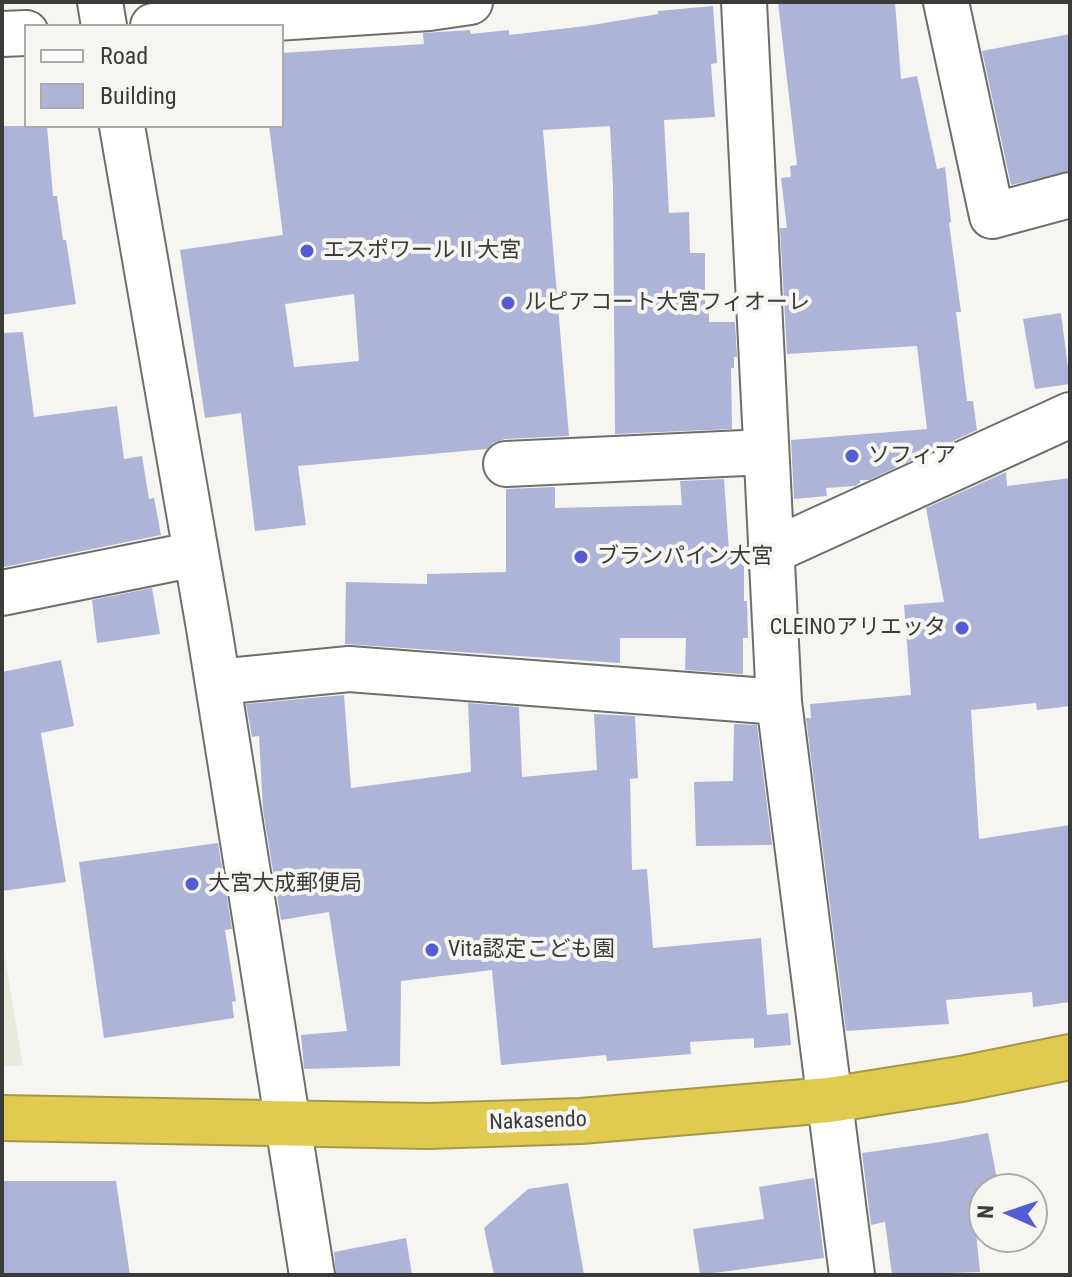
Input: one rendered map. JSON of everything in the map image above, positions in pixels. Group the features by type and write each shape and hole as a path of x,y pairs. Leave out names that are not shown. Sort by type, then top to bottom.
{"highway":[{"name":"Nakasendo","path":"2,1118 428,1126 581,1121 829,1100 961,1079 1070,1057"}],"street":[{"path":"100,2 104,24"},
{"path":"184,24 429,8 470,2"},
{"path":"744,2 779,702 852,1275"},
{"path":"946,2 992,216 1070,195"},
{"path":"2,34 24,33"},
{"path":"122,128 218,682 312,1275"},
{"path":"770,552 1070,415"},
{"path":"506,464 766,452"},
{"path":"2,593 196,554"},
{"path":"218,682 349,669 779,702"}],"shaded area":[{"path":"2,941 23,1066 2,1066"}],"building":[{"path":"778,2 895,2 901,79 917,76 937,169 945,167 961,312 956,312 967,401 973,401 977,430 869,480 860,480 855,486 826,488 827,496 794,499 791,440 927,429 917,346 787,354 780,228 787,228 781,178 791,177 790,166 797,165"},
{"path":"713,6 717,63 711,64 715,117 664,120 669,213 689,212 690,253 705,253 705,305 709,304 709,322 735,322 737,357 734,357 734,368 731,368 732,429 615,434 610,126 543,130 569,436 505,439 487,449 298,466 306,525 255,531 241,413 205,418 180,250 283,235 269,128 284,128 284,53 424,44 423,33 470,30 471,34 509,30 509,35 658,14 658,11","holes":["354,294 359,361 294,367 285,304"]},
{"path":"1070,34 1070,171 1011,185 982,51"},
{"path":"2,126 47,128 53,196 57,196 76,304 2,315"},
{"path":"1061,313 1070,384 1035,389 1023,319"},
{"path":"23,332 34,417 117,406 124,459 142,456 149,499 154,498 161,535 4,567 2,333"},
{"path":"1006,472 1007,486 1070,478 1070,706 1037,710 1036,703 971,710 979,839 1070,825 1070,1002 1033,1007 1032,992 946,1000 949,1024 846,1031 806,718 811,718 810,704 911,695 904,605 944,602 926,508"},
{"path":"724,479 729,551 744,551 748,638 743,638 743,674 685,670 686,638 620,638 620,663 345,644 346,582 427,584 427,574 506,572 506,489 555,487 555,508 682,505 680,481"},
{"path":"152,588 160,634 97,643 92,600"},
{"path":"61,660 74,726 41,733 66,882 2,891 2,672"},
{"path":"344,695 351,788 471,772 468,703 519,707 522,777 597,770 594,714 635,716 638,778 630,779 632,870 647,869 653,948 761,938 767,1015 788,1013 791,1045 754,1048 754,1038 690,1042 691,1054 607,1061 606,1055 501,1065 492,970 401,981 400,1066 304,1069 301,1035 347,1031 329,912 281,920 263,810 259,736 252,737 246,704"},
{"path":"734,724 757,725 772,845 696,846 694,782 733,781"},
{"path":"218,843 232,929 225,930 236,1001 232,1002 234,1018 104,1038 79,862"},
{"path":"988,1133 996,1173 968,1173 968,1253 978,1253 980,1272 892,1275 885,1222 871,1225 862,1153"},
{"path":"814,1178 824,1258 700,1275 693,1229 764,1219 759,1187"},
{"path":"2,1181 116,1181 130,1275 2,1275"},
{"path":"568,1183 584,1275 494,1275 484,1228 528,1189"},
{"path":"406,1238 412,1275 336,1275 334,1252"}],"place":[{"name":"エスポワールⅡ大宮","path":"307,251"},
{"name":"ルピアコート大宮フィオーレ","path":"508,303"},
{"name":"ソフィア","path":"852,456"},
{"name":"ブランパイン大宮","path":"581,557"},
{"name":"CLEINOアリエッタ","path":"962,628"},
{"name":"大宮大成郵便局","path":"192,884"},
{"name":"Vita認定こども園","path":"432,950"}]}
